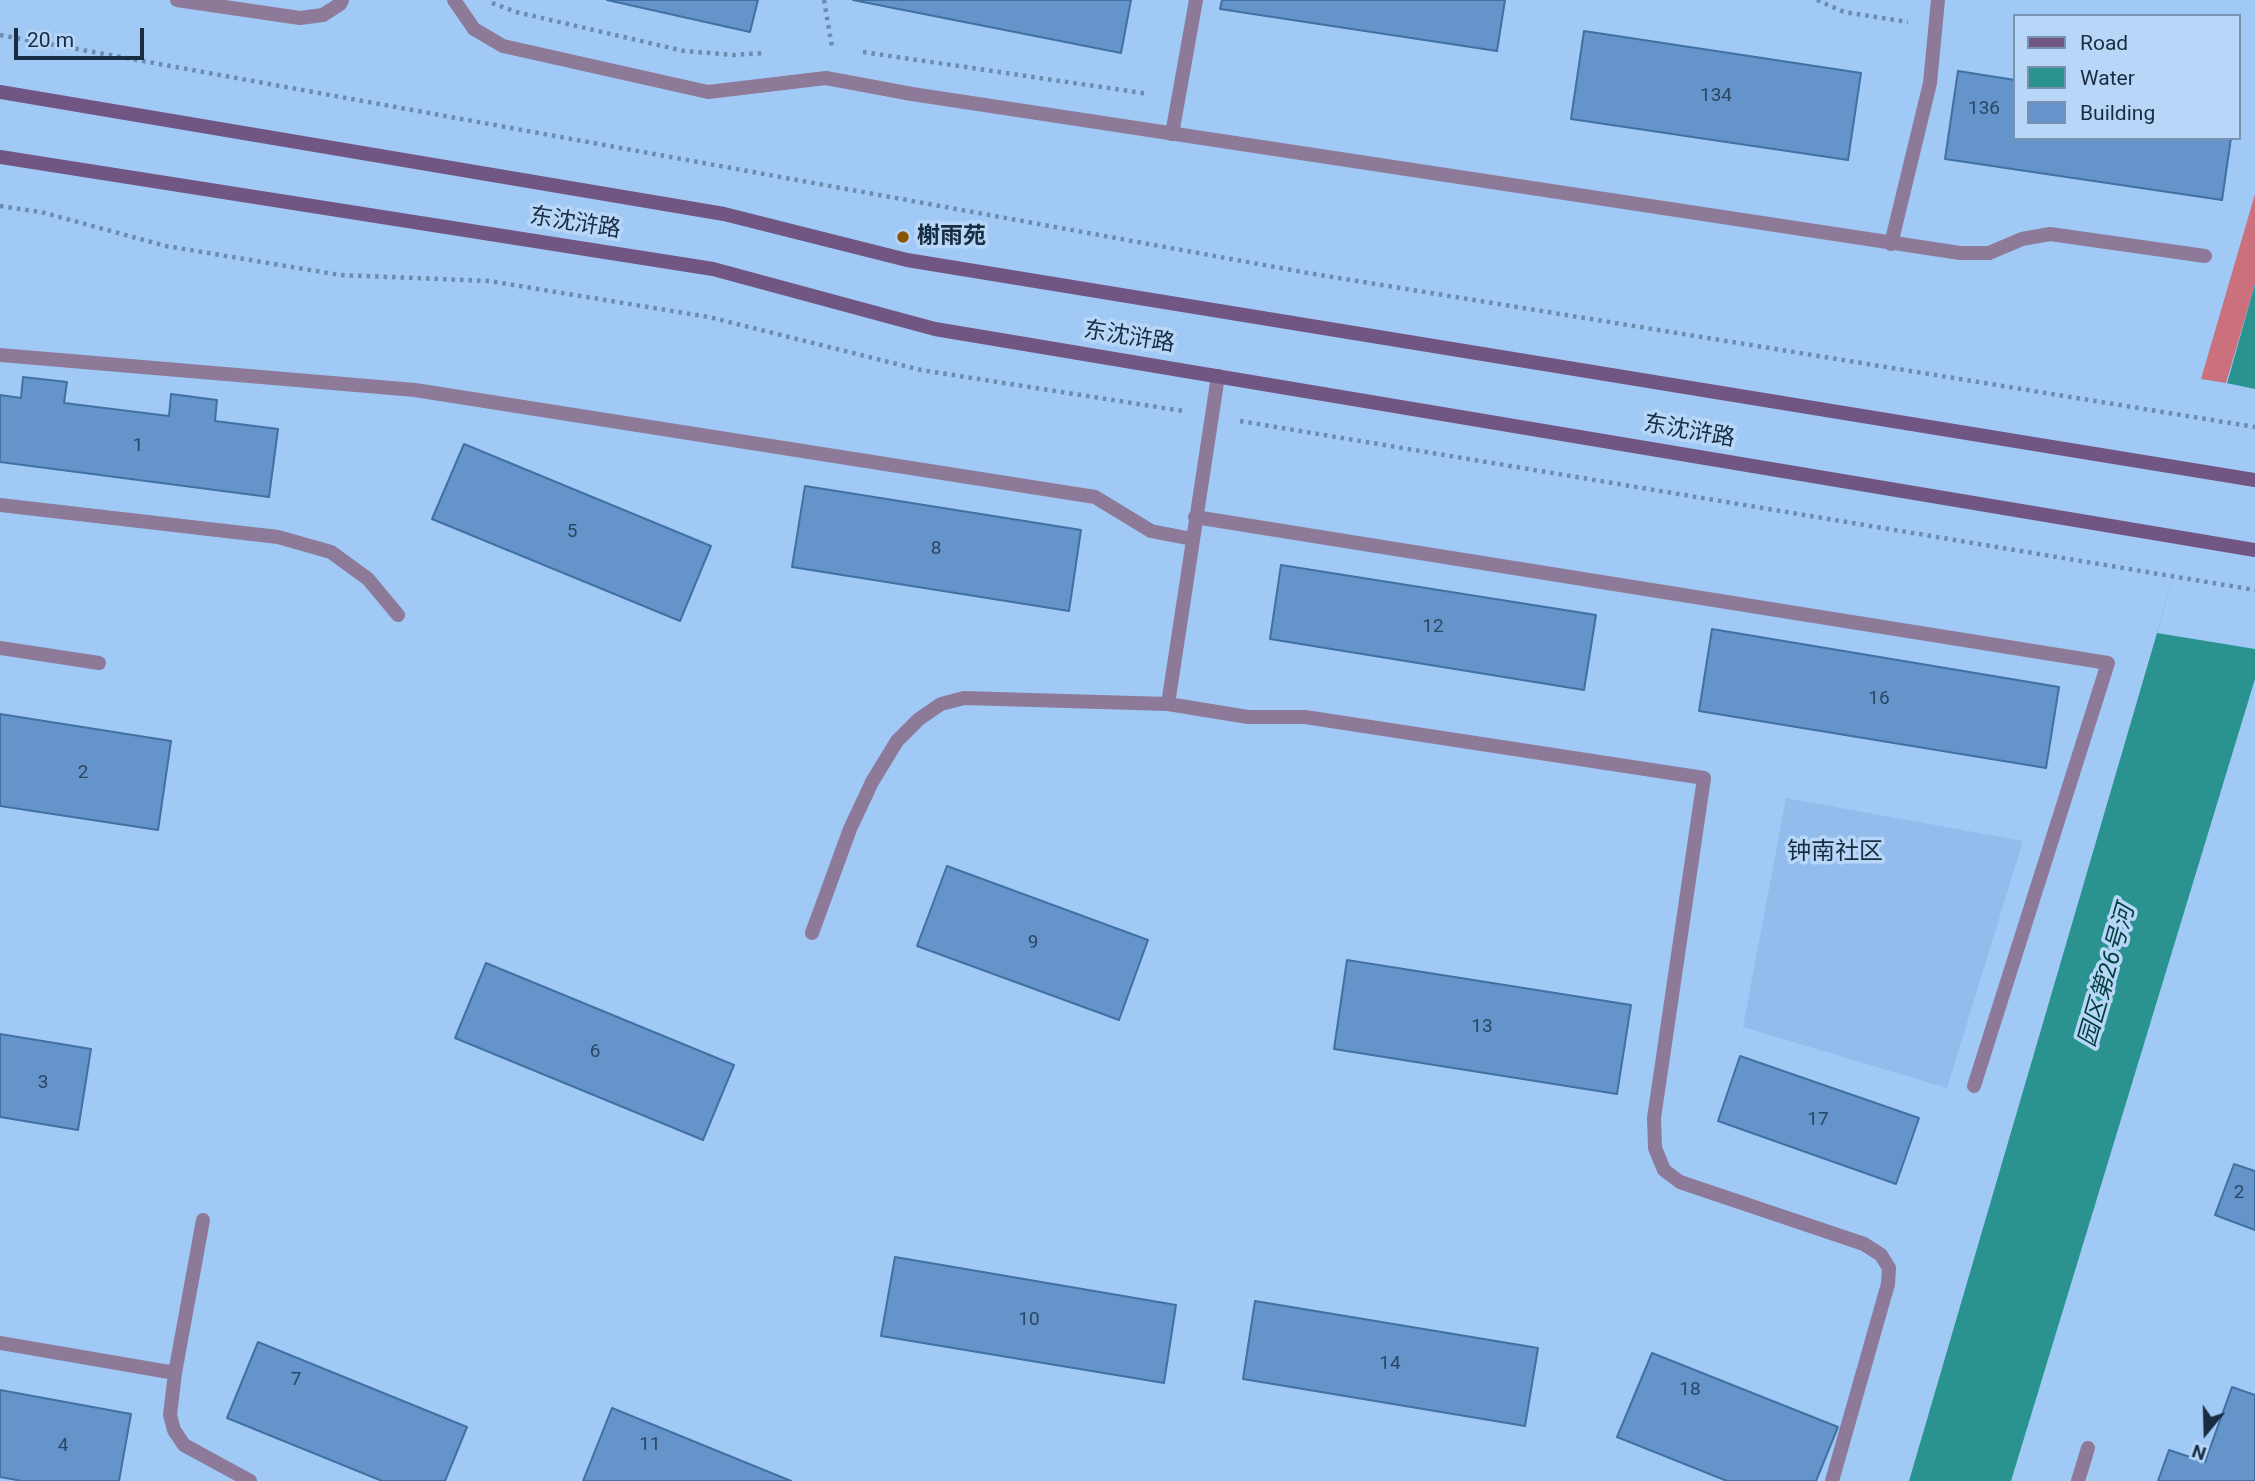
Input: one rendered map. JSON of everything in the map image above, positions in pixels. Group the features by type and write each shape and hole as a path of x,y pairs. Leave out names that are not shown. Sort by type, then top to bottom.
{"main road":[{"name":"东沈浒路","path":"0,92 724,214 907,260 2255,480"},
{"name":"东沈浒路","path":"0,157 713,269 935,329 2255,550"}],"street":[{"path":"177,0 300,18 323,15 342,0"},
{"path":"454,0 474,29 503,46 708,92 826,78 912,94 1960,253 1989,253 2022,239 2050,234 2205,257"},
{"path":"1172,134 1196,0"},
{"path":"1891,244 1930,83 1938,0"},
{"path":"0,355 415,390 1095,497 1151,531 1192,539"},
{"path":"1168,704 1219,376"},
{"path":"0,505 278,537 331,552 368,579 398,615"},
{"path":"1195,517 2108,663 1975,1086"},
{"path":"0,648 99,663"},
{"path":"812,933 850,828 872,782 897,741 919,719 941,704 964,698 1168,704 1248,717 1305,717 1704,778 1654,1118 1655,1148 1664,1170 1680,1182 1864,1244 1881,1255 1889,1268 1888,1284 1832,1481"},
{"path":"203,1220 170,1415 174,1430 184,1445 250,1481"},
{"path":"0,1343 175,1373"},
{"path":"2078,1481 2088,1448"}],"path":[{"path":"824,0 832,47"},
{"path":"1817,0 1844,12 1916,23"},
{"path":"0,35 1308,273 2255,427"},
{"path":"0,206 41,212 166,247 340,275 489,281 709,317 921,370 2255,590"}],"shaded area":[{"path":"2255,194 2255,284 2226,383 2201,379"},
{"path":"1786,798 2023,841 1947,1088 1743,1027"}],"water":[{"name":"园区第26号河","path":"2255,284 2255,679 2011,1481 1909,1481 2157,633"}],"pier":[{"path":"2226,383 2255,389 2255,649 2157,633"}],"building":[{"path":"607,0 758,0 750,32"},
{"path":"853,0 1131,0 1121,53"},
{"path":"1222,0 1505,0 1497,51 1220,9"},
{"path":"1584,31 1861,73 1848,160 1571,119"},
{"path":"1958,71 2014,80 2014,140 2231,140 2222,200 1945,159"},
{"path":"23,377 67,382 64,403 169,416 171,394 217,400 215,421 278,429 269,497 0,462 0,395 21,398"},
{"path":"464,444 711,546 680,621 432,519"},
{"path":"805,486 1081,530 1069,611 792,567"},
{"path":"1281,565 1596,615 1584,690 1270,639"},
{"path":"1712,629 2059,687 2046,768 1699,711"},
{"path":"0,714 171,741 158,830 0,806"},
{"path":"947,866 1148,940 1119,1020 917,946"},
{"path":"1347,960 1631,1005 1617,1094 1334,1049"},
{"path":"486,963 734,1065 703,1140 455,1038"},
{"path":"0,1034 91,1049 78,1130 0,1117"},
{"path":"1740,1056 1919,1118 1896,1184 1718,1121"},
{"path":"2234,1164 2255,1171 2255,1230 2215,1215"},
{"path":"895,1257 1176,1305 1164,1383 881,1336"},
{"path":"1255,1301 1538,1348 1525,1426 1243,1379"},
{"path":"258,1342 467,1427 445,1481 382,1481 227,1418"},
{"path":"1652,1353 1838,1427 1816,1481 1727,1481 1617,1437"},
{"path":"2232,1387 2255,1395 2255,1481 2158,1481 2169,1450 2205,1462"},
{"path":"0,1390 131,1414 119,1481 22,1481 0,1477"},
{"path":"612,1408 791,1481 583,1481"}],"place":[{"name":"榭雨苑","path":"903,237"}],"district":[{"name":"钟南社区","path":"1835,853"}]}
